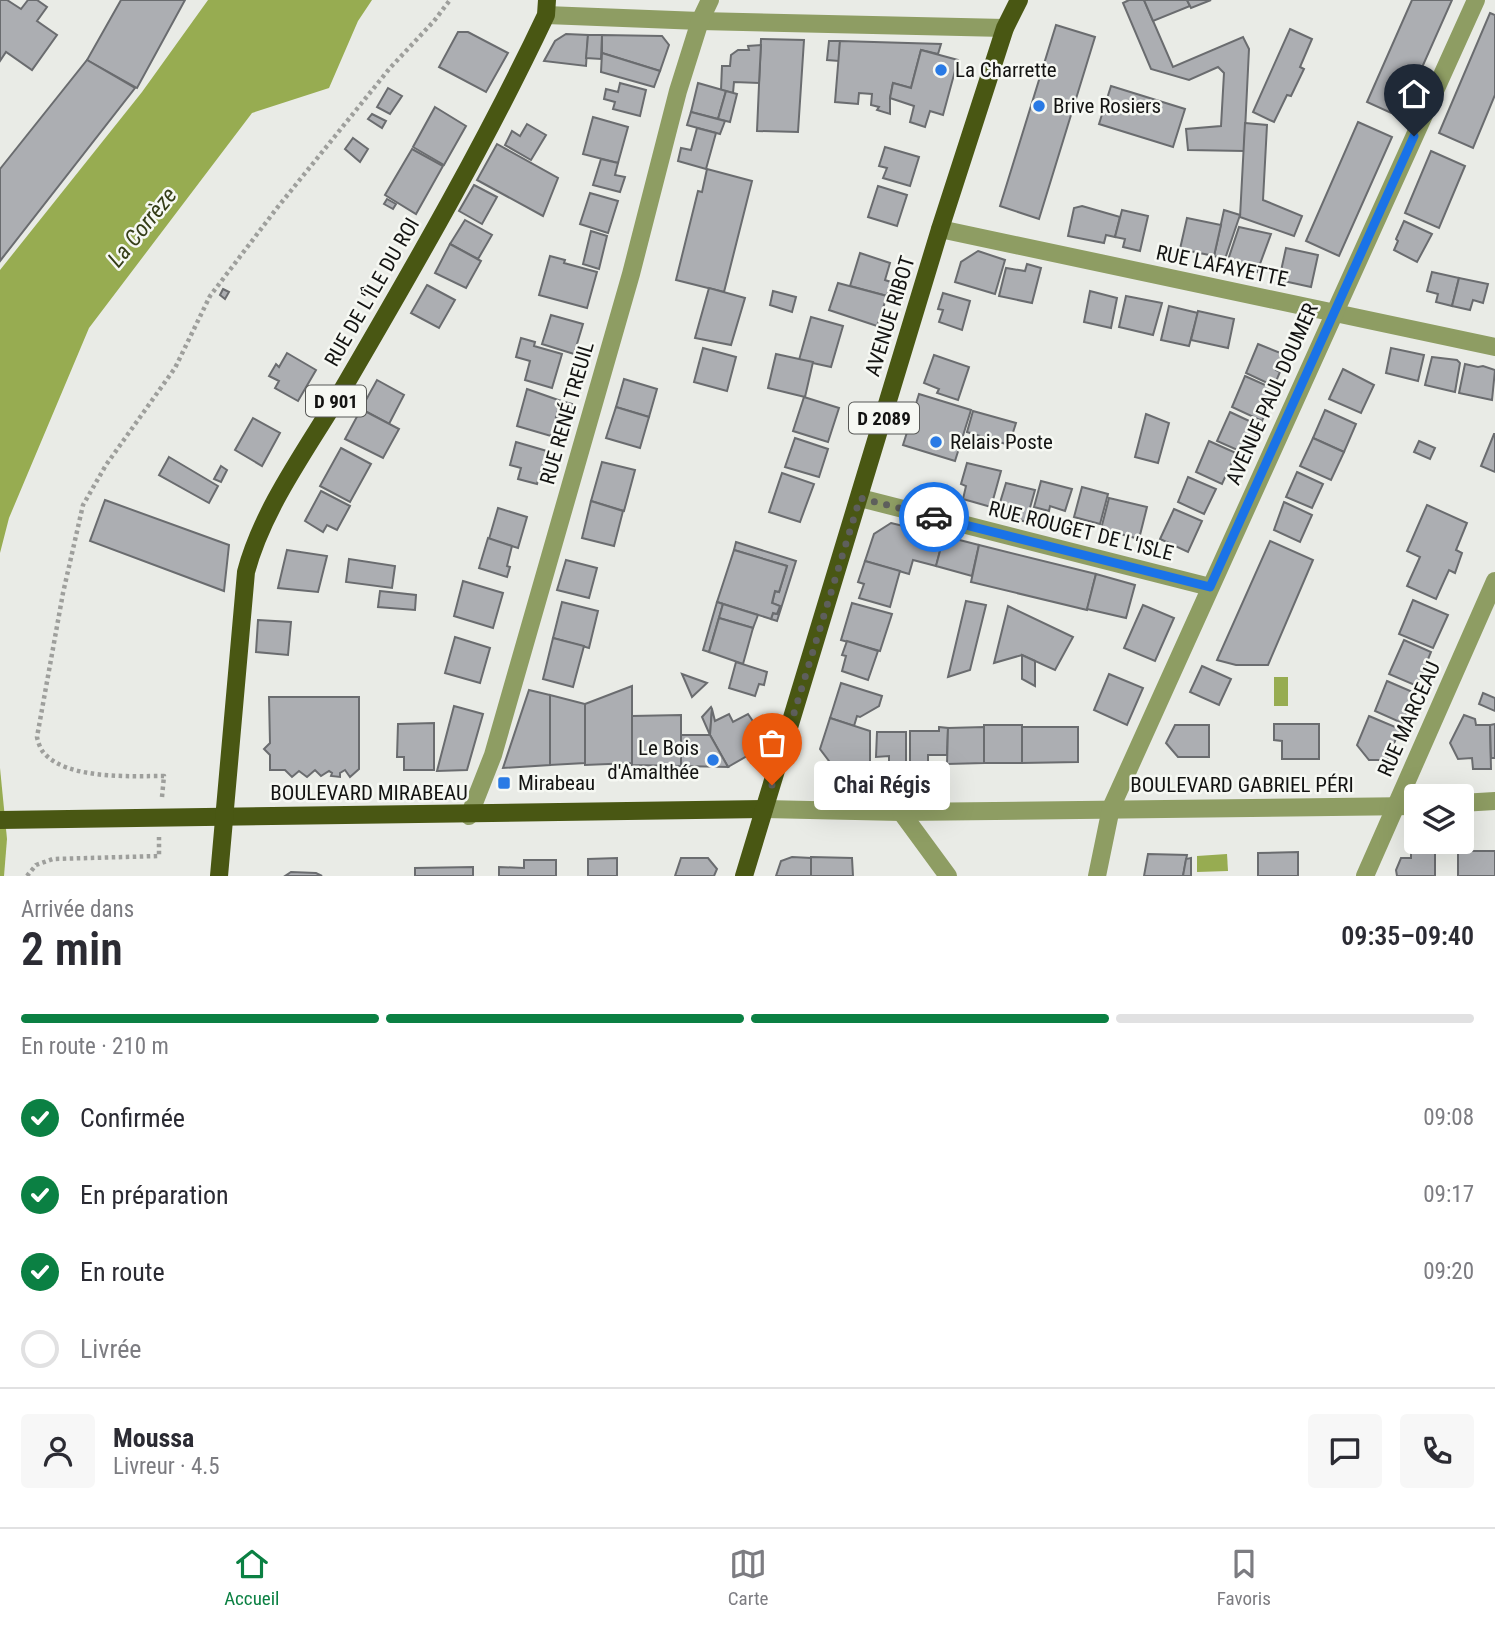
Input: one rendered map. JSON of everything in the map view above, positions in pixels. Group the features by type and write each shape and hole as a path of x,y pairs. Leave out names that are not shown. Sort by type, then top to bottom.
{"main road":[{"name":"AVENUE RIBOT","path":"764,809 940,229 1005,27 1019,0"},
{"name":"RUE DE L'ÎLE DU ROI","path":"224,816 246,572 253,547 265,519 354,371 504,104 547,7"},
{"name":"BOULEVARD MIRABEAU","path":"0,820 469,816 764,809"},
{"name":"D 2089","path":"744,876 764,809"},
{"name":"D 901","path":"219,876 224,816"}],"street":[{"name":"RUE RENÉ TREUIL","path":"469,816 493,755 631,274 678,90 700,21 710,0"},
{"name":"AVENUE PAUL DOUMER","path":"1097,876 1111,808 1476,0"},
{"path":"547,7 700,21 1005,27"},
{"name":"RUE LAFAYETTE","path":"940,229 1495,347"},
{"name":"RUE ROUGET DE L'ISLE","path":"860,498 1210,587"},
{"name":"RUE MARCEAU","path":"1365,876 1495,580"},
{"path":"1474,802 1495,801"},
{"name":"BOULEVARD GABRIEL PÉRI","path":"764,809 901,812 1404,807"},
{"path":"901,812 948,876"}],"path":[{"path":"27,876 36,865 53,859 159,856 159,817 164,776 102,776 71,768 41,751 37,737 63,593 83,505 106,465 175,368 210,296 390,68 450,0"}],"water":[{"name":"La Corrèze","path":"208,0 372,0 358,21 329,88 252,113 89,328 9,518 0,553 0,270 142,92"},
{"path":"1274,677 1288,677 1288,706 1274,706"},
{"path":"0,768 7,839 4,876 0,876"},
{"path":"1227,854 1228,871 1197,872 1197,856"}],"building":[{"path":"0,0 7,0 21,9 28,0 37,0 47,7 37,21 57,35 32,70 6,52 0,61"},
{"path":"121,0 185,0 137,88 87,60"},
{"path":"1129,0 1144,0 1173,67 1243,37 1249,49 1244,151 1188,150 1186,129 1221,126 1224,73 1218,67 1189,80 1151,69 1123,3"},
{"path":"1144,0 1187,0 1190,6 1153,21"},
{"path":"1187,0 1211,0 1191,8"},
{"path":"1412,0 1452,0 1400,117 1367,102"},
{"path":"1490,13 1495,15 1495,95 1473,148 1439,133"},
{"path":"1056,25 1095,37 1039,219 1000,206"},
{"path":"1290,29 1312,39 1300,67 1304,69 1274,122 1253,112"},
{"path":"458,32 468,32 508,53 486,92 439,67"},
{"path":"566,34 588,35 586,66 544,61 555,41"},
{"path":"588,35 602,35 601,59 586,58"},
{"path":"602,35 662,36 669,45 660,71 602,53"},
{"path":"761,39 804,40 798,132 757,131"},
{"path":"829,41 840,41 839,61 827,60"},
{"path":"840,41 941,44 938,54 921,50 911,88 893,83 890,114 871,105 872,94 859,93 858,104 835,102"},
{"path":"761,45 759,83 734,82 733,93 721,90 722,66 730,66 731,55 738,50 749,50 748,46"},
{"path":"921,50 958,60 943,115 930,111 925,127 910,122 914,106 890,98 893,83 911,88"},
{"path":"602,53 660,71 654,87 601,72"},
{"path":"87,60 135,88 0,261 0,169"},
{"path":"620,83 646,90 640,116 613,109 615,102 604,99 606,89 618,92"},
{"path":"698,83 726,91 718,119 691,112"},
{"path":"1111,86 1185,109 1173,147 1099,124"},
{"path":"388,88 402,96 390,114 377,107"},
{"path":"726,91 737,94 730,122 718,119"},
{"path":"435,107 466,126 444,165 413,147"},
{"path":"691,112 725,121 720,134 687,125"},
{"path":"372,114 386,121 382,128 368,119"},
{"path":"593,117 628,127 618,163 583,154"},
{"path":"1358,122 1392,137 1339,256 1306,241"},
{"path":"1245,123 1267,125 1263,200 1302,216 1294,236 1240,217"},
{"path":"527,124 546,135 531,160 505,145 512,131 520,136"},
{"path":"697,128 716,133 706,169 678,161 681,148 691,150"},
{"path":"353,138 368,149 360,162 345,149"},
{"path":"497,144 558,178 543,216 477,180"},
{"path":"885,147 919,157 910,186 883,178 887,168 879,166"},
{"path":"412,149 443,166 416,214 385,195"},
{"path":"1431,151 1465,166 1439,228 1405,213"},
{"path":"601,159 618,163 615,175 625,177 620,192 593,185"},
{"path":"707,169 752,181 724,292 676,280 698,191 702,192"},
{"path":"474,185 497,197 482,224 459,211"},
{"path":"878,186 907,195 897,226 868,217"},
{"path":"590,193 618,201 608,233 580,224"},
{"path":"387,199 396,204 393,209 384,204"},
{"path":"1082,206 1120,217 1115,237 1106,235 1104,243 1068,236 1074,208"},
{"path":"1122,210 1148,216 1140,251 1123,247 1125,239 1115,237"},
{"path":"1224,210 1240,215 1225,259 1214,256"},
{"path":"1187,218 1221,225 1214,256 1180,249"},
{"path":"465,220 492,235 478,259 450,244"},
{"path":"1404,221 1432,234 1417,262 1394,250"},
{"path":"1239,227 1271,234 1257,272 1240,268 1242,263 1228,260"},
{"path":"591,231 607,236 599,269 583,264"},
{"path":"450,244 481,261 466,288 435,273"},
{"path":"1286,248 1318,255 1311,287 1279,280"},
{"path":"978,251 1005,260 995,294 955,282 961,262"},
{"path":"860,253 890,263 885,280 891,282 887,296 850,286"},
{"path":"550,256 565,260 564,263 597,272 587,308 539,295"},
{"path":"1027,264 1041,268 1032,303 999,296 1006,268 1025,271"},
{"path":"1432,272 1459,278 1452,306 1436,302 1438,294 1427,291"},
{"path":"1459,278 1488,284 1483,303 1473,300 1470,310 1452,306"},
{"path":"838,283 887,296 877,326 829,310"},
{"path":"427,285 455,300 439,328 411,313"},
{"path":"709,288 745,298 731,345 695,338"},
{"path":"223,289 229,292 225,299 220,295"},
{"path":"773,291 796,297 792,312 770,305"},
{"path":"1090,291 1117,298 1111,328 1084,322"},
{"path":"943,293 970,301 962,330 939,322 943,310 938,309"},
{"path":"1126,296 1162,303 1153,335 1119,327"},
{"path":"1169,306 1198,313 1189,346 1161,340"},
{"path":"1198,311 1234,319 1228,348 1191,340"},
{"path":"551,315 583,324 574,354 542,344"},
{"path":"811,317 843,326 831,367 799,360"},
{"path":"521,338 535,342 534,346 562,354 552,388 525,380 530,361 516,357"},
{"path":"1258,344 1283,354 1276,370 1280,372 1274,386 1246,373"},
{"path":"703,348 736,357 727,391 694,382"},
{"path":"1391,348 1424,355 1418,381 1386,373"},
{"path":"287,353 316,370 298,401 275,388 279,381 269,376 276,364 279,367"},
{"path":"776,354 813,362 805,397 768,388"},
{"path":"934,355 969,367 958,400 937,393 939,389 924,383"},
{"path":"1432,357 1457,360 1460,363 1455,392 1425,385"},
{"path":"1465,364 1495,370 1492,400 1459,393"},
{"path":"1343,369 1374,385 1361,413 1329,399"},
{"path":"1245,376 1276,390 1262,421 1232,407"},
{"path":"624,379 657,389 649,417 616,407"},
{"path":"377,380 404,395 389,424 361,409"},
{"path":"527,389 561,401 551,436 517,426"},
{"path":"919,394 971,410 955,461 903,445"},
{"path":"804,397 839,408 828,442 793,431"},
{"path":"561,401 572,404 567,420 556,417"},
{"path":"616,407 649,417 640,448 606,438"},
{"path":"361,409 399,429 383,458 345,439"},
{"path":"1325,410 1356,424 1344,452 1313,438"},
{"path":"973,411 1016,423 1009,445 967,432"},
{"path":"1230,412 1260,426 1254,439 1249,437 1242,452 1217,441"},
{"path":"1146,414 1169,423 1158,463 1135,457"},
{"path":"253,418 280,433 262,466 235,450"},
{"path":"1495,434 1495,472 1481,466"},
{"path":"795,438 828,449 819,477 785,467"},
{"path":"1313,438 1344,452 1331,480 1300,466"},
{"path":"1209,441 1236,453 1222,484 1196,472"},
{"path":"1419,441 1435,448 1430,459 1414,452"},
{"path":"516,442 547,451 537,484 518,479 521,468 510,465"},
{"path":"341,448 371,464 350,502 320,486"},
{"path":"169,457 218,486 209,503 159,475"},
{"path":"602,462 635,470 624,511 591,501"},
{"path":"967,463 1001,471 991,507 963,499 966,486 961,484"},
{"path":"221,466 227,470 221,482 214,479"},
{"path":"1297,472 1323,484 1312,508 1286,497"},
{"path":"782,473 814,484 800,522 769,512"},
{"path":"1188,477 1216,489 1204,514 1178,502"},
{"path":"1041,481 1072,489 1065,511 1050,506 1049,511 1034,507"},
{"path":"1006,483 1035,490 1026,522 1010,517 1011,512 998,509"},
{"path":"1082,487 1108,494 1100,524 1074,517"},
{"path":"321,491 350,506 337,530 327,525 323,532 305,521"},
{"path":"1109,498 1147,507 1139,539 1101,529"},
{"path":"105,500 229,545 224,591 90,541"},
{"path":"591,501 623,511 614,546 582,538"},
{"path":"1284,502 1312,515 1300,542 1274,530"},
{"path":"1427,505 1467,523 1456,550 1462,553 1455,573 1449,570 1436,599 1407,586 1420,557 1407,551"},
{"path":"498,508 527,517 518,548 489,539"},
{"path":"1174,509 1202,521 1188,552 1160,539"},
{"path":"891,523 944,536 936,566 913,560 909,574 865,561 874,534"},
{"path":"944,536 979,545 972,576 936,566"},
{"path":"488,538 512,546 507,577 479,568"},
{"path":"1270,541 1313,560 1268,665 1236,665 1217,660"},
{"path":"736,542 796,561 777,621 771,619 780,606 772,603 775,591 779,592 787,566 734,550"},
{"path":"979,545 1096,574 1087,610 971,582"},
{"path":"287,550 327,556 318,592 278,588"},
{"path":"734,550 787,566 779,592 775,591 772,603 780,606 771,619 717,602"},
{"path":"349,559 395,566 392,588 346,582"},
{"path":"566,560 597,568 589,598 557,590"},
{"path":"865,561 900,571 890,607 859,598 864,584 858,582"},
{"path":"1096,574 1135,585 1126,618 1087,609"},
{"path":"463,581 503,593 493,628 454,616"},
{"path":"380,591 416,595 415,610 378,607"},
{"path":"1413,600 1448,615 1433,648 1399,634"},
{"path":"966,601 986,605 970,670 948,677"},
{"path":"562,602 598,611 589,648 553,638"},
{"path":"717,602 723,604 709,652 703,650"},
{"path":"852,603 892,614 880,651 841,640"},
{"path":"723,604 758,615 753,628 719,618"},
{"path":"1143,605 1174,618 1155,661 1124,648"},
{"path":"1008,606 1073,637 1055,670 1022,655 994,663"},
{"path":"719,618 753,628 743,664 709,652"},
{"path":"258,620 291,622 288,655 256,652"},
{"path":"455,637 490,648 480,683 445,673"},
{"path":"553,638 584,646 573,687 543,679"},
{"path":"1404,640 1431,652 1417,686 1389,674"},
{"path":"847,641 878,651 868,680 842,671 846,656 842,655"},
{"path":"1022,655 1035,661 1035,686 1022,679"},
{"path":"736,662 767,672 764,685 759,684 755,696 729,688"},
{"path":"1202,666 1231,679 1219,705 1190,692"},
{"path":"682,674 707,683 692,697"},
{"path":"1109,674 1143,688 1127,725 1094,710"},
{"path":"1387,681 1415,693 1402,723 1375,711"},
{"path":"841,683 882,696 879,706 860,717 857,716 854,726 830,718"},
{"path":"632,686 632,763 585,765 585,704"},
{"path":"529,690 550,695 550,765 503,768"},
{"path":"1483,693 1495,698 1495,711 1479,704"},
{"path":"550,695 585,704 585,763 550,765"},
{"path":"269,697 359,697 359,769 350,777 345,770 340,773 340,777 331,776 329,771 321,776 315,770 307,777 299,771 292,777 285,770 270,770 270,755 264,749 270,743"},
{"path":"454,706 483,714 467,770 437,771"},
{"path":"711,707 712,709 710,735 702,717"},
{"path":"712,709 715,721 729,714 733,722 748,714 761,733 757,747 759,749 728,767 710,735"},
{"path":"681,715 681,766 632,765 632,716"},
{"path":"1464,715 1475,719 1476,725 1490,725 1491,769 1473,769 1472,758 1458,759 1450,743"},
{"path":"1369,716 1400,729 1387,760 1369,760 1357,745"},
{"path":"830,718 870,731 870,764 832,765 820,749"},
{"path":"434,723 434,770 404,770 404,757 397,757 398,724"},
{"path":"1274,724 1319,724 1319,759 1282,759 1282,741 1274,740"},
{"path":"1495,724 1495,758 1491,758 1490,725"},
{"path":"984,725 1022,725 1022,763 984,763"},
{"path":"1175,725 1209,725 1209,757 1178,757 1166,743"},
{"path":"939,727 948,728 947,755 928,755 928,764 910,764 910,731 939,731"},
{"path":"984,727 984,763 947,764 948,728"},
{"path":"1022,727 1078,727 1078,762 1022,763"},
{"path":"877,732 906,732 906,764 889,764 889,756 876,757"},
{"path":"681,735 710,735 728,767 681,766"},
{"path":"1495,851 1495,876 1458,876 1458,854"},
{"path":"1298,852 1298,876 1258,876 1258,853"},
{"path":"1148,854 1187,855 1183,876 1144,876"},
{"path":"1411,854 1435,854 1435,876 1397,876 1396,870 1401,858 1411,858"},
{"path":"792,857 811,858 811,876 776,876 781,861"},
{"path":"811,857 852,858 853,876 811,876"},
{"path":"617,858 617,876 588,876 588,859"},
{"path":"681,858 708,858 717,869 714,876 675,876"},
{"path":"1191,858 1191,876 1183,876 1186,859"},
{"path":"524,860 556,860 556,876 499,876 499,867 524,868"},
{"path":"473,867 473,876 415,876 415,868"},
{"path":"291,872 316,873 322,876 285,876"}],"way so far":[{"path":"772,785 860,498 934,517"}],"place":[{"name":"La Charrette","path":"941,70"},
{"name":"Brive Rosiers","path":"1039,106"},
{"name":"Relais Poste","path":"936,442"},
{"name":"Le Bois d'Amalthée","path":"713,760"},
{"name":"Mirabeau","path":"504,783"},
{"name":"Chai Régis","path":"772,785"}],"route":[{"path":"934,517 1210,587 1414,136"}]}
